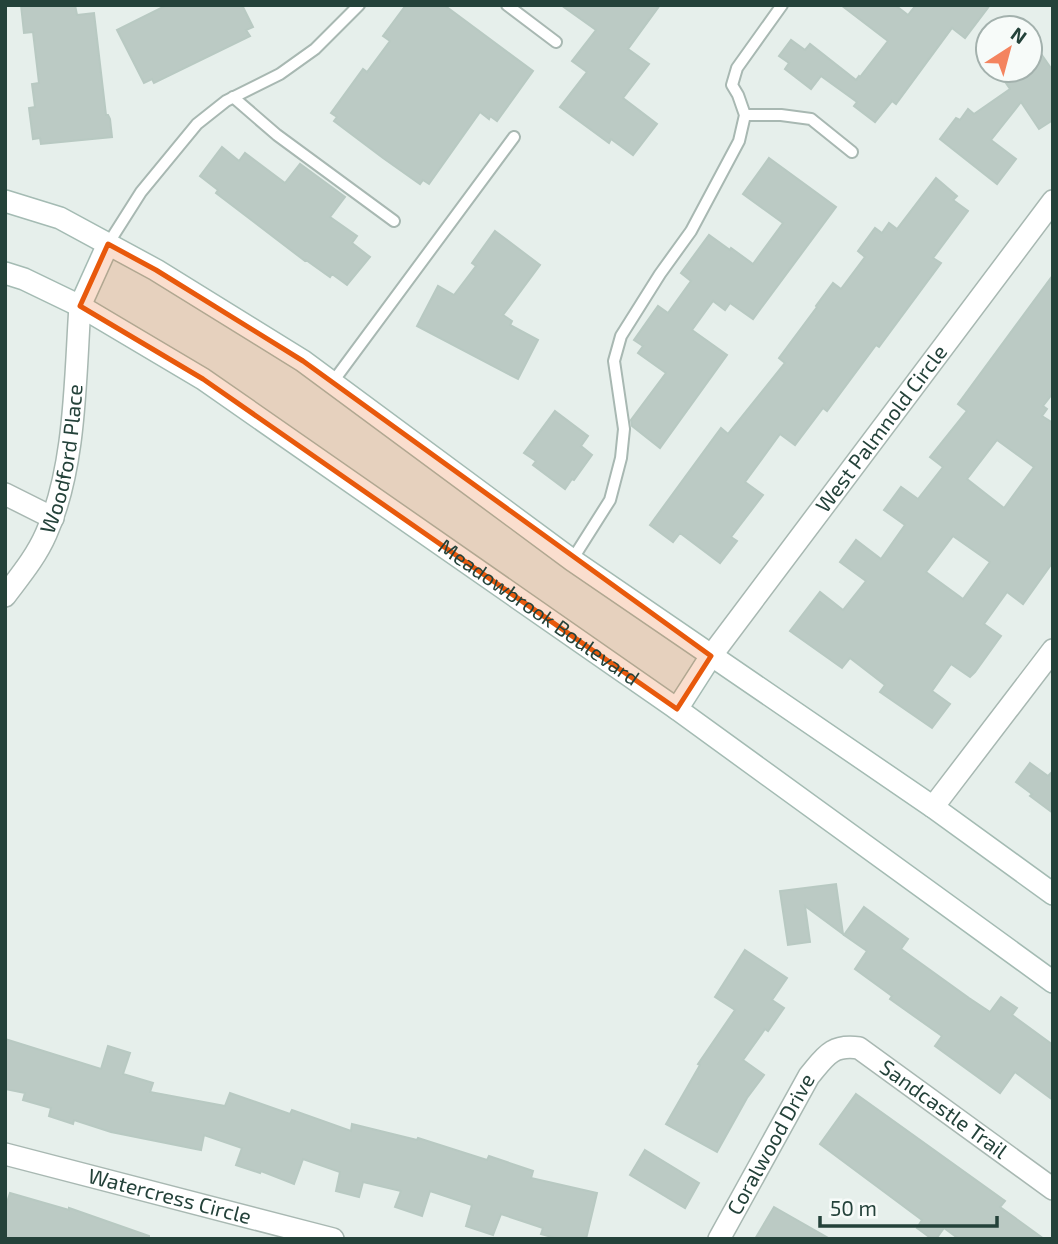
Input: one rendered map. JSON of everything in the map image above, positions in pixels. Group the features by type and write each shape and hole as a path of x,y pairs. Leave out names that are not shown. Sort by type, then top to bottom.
{"main road":[{"path":"5,201 60,218 167,276 303,361 572,560 933,807 1053,894"},
{"name":"West Palmnold Circle","path":"677,709 711,656 1053,201"},
{"path":"79,306 108,244"},
{"name":"Meadowbrook Boulevard","path":"5,273 24,279 79,306 203,379 677,709 1053,982"},
{"name":"Woodford Place","path":"5,596 34,556 53,518 64,477 71,430 79,306"},
{"path":"5,494 53,518"},
{"path":"933,807 1053,650"},
{"name":"Sandcastle Trail","path":"828,1053 845,1046 859,1048 1053,1189"},
{"name":"Coralwood Drive","path":"719,1239 809,1076 828,1053"},
{"name":"Watercress Circle","path":"5,1154 333,1239"}],"lane":[{"path":"108,244 141,192 197,124 226,101 280,74 315,49 359,5"},
{"path":"507,5 555,42"},
{"path":"572,560 610,500 621,458 624,429 614,361 621,336 691,231 739,141 745,115 732,85 737,68 782,5"},
{"path":"233,97 277,135 394,220"},
{"path":"745,115 781,115 811,119 852,152"},
{"path":"332,383 514,137"}],"highlighted area":[{"path":"108,244 156,270 303,361 711,656 677,709 203,379 80,306"}],"building":[{"path":"21,5 75,5 77,15 94,13 106,115 110,119 112,137 41,144 40,138 33,139 29,108 35,107 32,84 39,83 33,32 24,33"},
{"path":"167,5 242,5 253,27 246,30 250,36 154,83 152,79 144,83 117,30"},
{"path":"406,5 444,5 533,71 497,121 480,112 429,184 423,180 420,184 383,158 334,121 337,117 331,113 363,69 367,72 390,41 383,36"},
{"path":"561,5 660,5 628,49 649,64 623,98 657,124 633,155 611,139 609,143 560,107 587,72 572,61 596,30"},
{"path":"841,5 895,5 908,15 916,5 990,5 983,14 974,14 974,26 965,38 952,28 896,104 892,101 875,122 854,106 857,102 821,76 811,89 785,69 789,63 779,56 791,40 805,50 810,44 856,80 888,41"},
{"path":"1044,58 1053,71 1053,120 1039,129 1021,102 991,140 1016,159 997,184 940,139 956,118 960,120 968,109 974,114 1010,89 1007,84 1044,84"},
{"path":"222,147 239,161 245,153 285,183 300,164 345,197 330,217 357,236 352,243 370,257 347,285 332,274 330,277 305,261 216,193 218,190 200,176"},
{"path":"769,158 836,207 753,319 730,303 725,310 713,301 692,330 727,355 660,448 632,426 631,420 666,373 638,353 643,346 634,340 658,306 668,313 691,281 681,273 709,235 753,264 783,223 743,194"},
{"path":"936,178 957,196 953,200 968,211 933,258 941,263 879,347 876,345 827,411 823,408 795,445 780,434 745,482 763,495 731,537 737,541 720,563 680,533 673,542 650,525 721,428 728,434 785,363 779,358 833,283 841,289 865,257 858,251 875,228 882,233 889,223 897,229"},
{"path":"495,231 540,265 503,315 512,321 510,325 538,340 518,379 417,326 438,286 454,295 476,266 472,263"},
{"path":"1053,275 1053,393 1043,406 1047,409 1042,416 1053,423 1053,562 1023,604 1007,592 984,624 1001,636 970,677 951,664 932,691 950,704 932,728 880,692 885,685 850,658 842,668 790,631 820,592 843,610 866,581 840,562 856,540 881,559 905,525 884,510 901,487 918,499 943,467 930,457 967,411 958,404","holes":["997,440 1034,467 1004,508 967,479","953,536 990,562 963,599 926,572"]},
{"path":"555,411 588,436 581,446 592,455 565,489 533,465 536,461 524,453"},
{"path":"1030,763 1048,776 1053,771 1053,813 1016,782"},
{"path":"836,884 843,934 805,906 810,942 788,945 780,891"},
{"path":"864,907 908,939 901,949 990,1012 1001,997 1017,1008 1012,1015 1053,1045 1053,1100 1015,1072 1000,1093 935,1046 942,1036 890,999 892,996 855,969 867,951 844,935"},
{"path":"745,950 787,978 772,1000 784,1008 743,1060 764,1075 747,1098 717,1152 666,1124 700,1065 698,1064 735,1010 715,997"},
{"path":"5,1039 101,1069 108,1046 130,1053 123,1074 153,1083 150,1092 225,1106 230,1093 290,1114 292,1110 351,1131 352,1124 417,1140 418,1138 487,1160 489,1156 533,1171 531,1178 597,1193 586,1239 559,1239 541,1234 543,1228 501,1214 493,1235 466,1226 472,1205 430,1191 422,1216 395,1207 401,1191 363,1182 359,1197 336,1191 340,1172 303,1159 294,1184 236,1165 242,1148 204,1135 201,1150 111,1132 74,1120 73,1124 49,1116 51,1108 23,1100 25,1093 5,1089"},
{"path":"856,1094 1005,1201 1000,1207 1044,1239 959,1239 944,1228 936,1239 932,1239 917,1228 922,1220 820,1144"},
{"path":"645,1150 699,1183 685,1208 630,1175"},
{"path":"10,1193 69,1208 149,1236 149,1239 5,1239 5,1209"},
{"path":"774,1207 830,1239 755,1239"}]}
